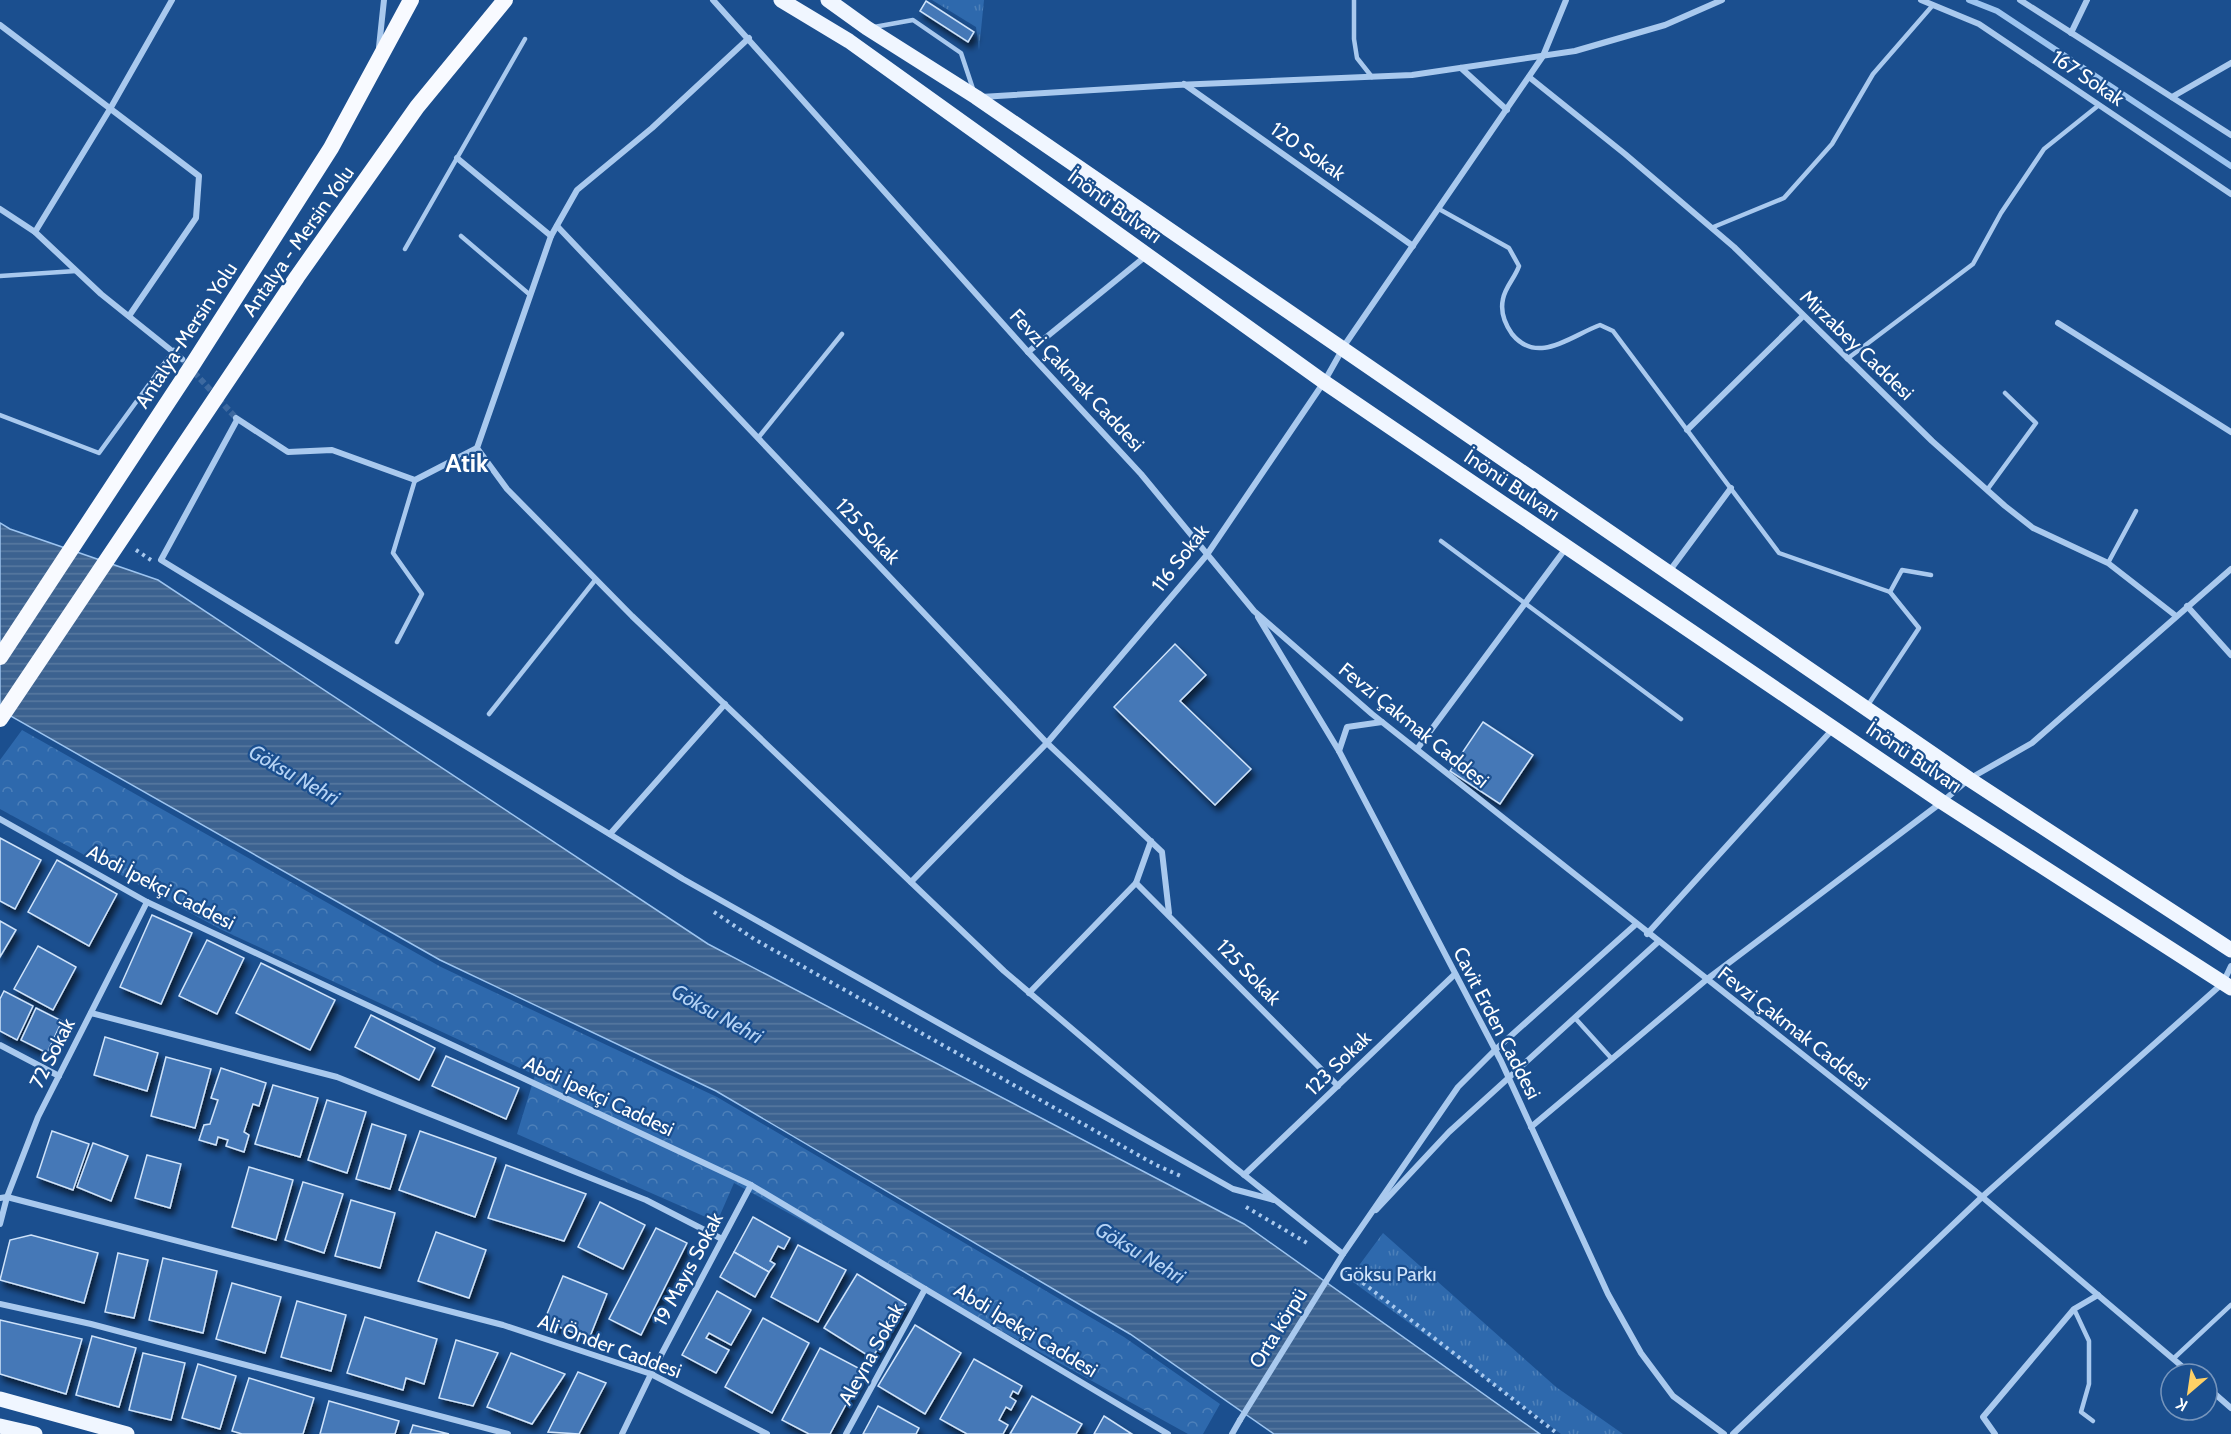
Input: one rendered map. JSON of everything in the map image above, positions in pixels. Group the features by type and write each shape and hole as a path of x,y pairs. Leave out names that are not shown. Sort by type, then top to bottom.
{"highway":[{"name":"Antalya-Mersin Yolu","path":"0,657 331,148 411,0"},
{"name":"Antalya - Mersin Yolu","path":"0,718 297,277 417,107 505,0"}],"main road":[{"name":"İnönü Bulvarı","path":"781,0 849,41 1324,382 1942,802 2227,985"},
{"name":"İnönü Bulvarı","path":"828,0 867,28 975,97 1969,779 2231,950"},
{"path":"0,1399 127,1434"},
{"path":"0,1426 34,1434"}],"street":[{"path":"35,232 110,109 172,0"},
{"path":"378,62 384,0"},
{"name":"Fevzi Çakmak Caddesi","path":"713,0 1140,474 1254,611 1382,722 1635,925 1982,1197 2177,1362"},
{"name":"116 Sokak","path":"911,882 1047,743 1206,556 1324,382 1342,349 1543,56 1566,0"},
{"path":"975,97 1184,84 1412,75 1575,51 1665,25 1722,0"},
{"name":"167 Sokak","path":"1921,0 1979,24 2231,194"},
{"path":"2020,0 2231,135"},
{"path":"2071,33 2087,0"},
{"path":"0,25 199,176 196,218 129,316"},
{"path":"749,38 652,128 577,190 551,236 477,448 415,480 332,450 288,452 236,419 161,560 683,879 1233,1189 1278,1202"},
{"path":"2172,97 2231,63"},
{"path":"1461,68 1507,110"},
{"name":"Mirzabey Caddesi","path":"1529,77 1711,228 1987,490 2033,528 2108,563 2176,616"},
{"name":"120 Sokak","path":"1184,84 1413,246"},
{"path":"457,158 551,236"},
{"path":"0,209 35,232 76,271 174,350 182,359"},
{"name":"125 Sokak","path":"557,226 1047,743 1162,852 1169,913"},
{"path":"1028,352 1147,255"},
{"path":"1687,430 1803,316"},
{"path":"2058,323 2231,432"},
{"path":"477,448 507,489 596,579 1029,993 1244,1175 1343,1254"},
{"path":"1668,573 1731,488"},
{"path":"1417,749 1567,547"},
{"path":"1531,1127 1706,980 1942,802 1969,779 2032,743 2231,569"},
{"path":"2187,606 2231,655"},
{"name":"Cavit Erden Caddesi","path":"1254,611 1339,751 1495,1050 1608,1294 1641,1353 1673,1396 1724,1434"},
{"path":"609,834 725,704"},
{"path":"1339,751 1347,727 1382,722"},
{"path":"1647,934 1833,728"},
{"name":"Abdi İpekçi Caddesi","path":"0,819 147,902 751,1185 1168,1434"},
{"path":"1029,993 1136,883 1151,841"},
{"name":"125 Sokak","path":"1136,883 1169,913 1338,1086"},
{"name":"72 Sokak","path":"0,1224 3,1197 38,1117 147,902"},
{"path":"1361,1226 1458,1087 1495,1050 1635,925"},
{"path":"1361,1226 1449,1132 1658,942"},
{"path":"1733,1434 1982,1197 2227,985 2231,966"},
{"name":"123 Sokak","path":"1244,1175 1455,974"},
{"path":"91,1013 338,1077 646,1200 722,1239"},
{"path":"0,1045 59,1076"},
{"name":"19 Mayıs Sokak","path":"622,1434 651,1374 751,1185"},
{"name":"Ali Önder Caddesi","path":"3,1197 504,1325 651,1374 767,1434"},
{"name":"Orta körpü","path":"1232,1434 1361,1226"},
{"name":"Aleyna Sokak","path":"846,1434 925,1289"},
{"path":"1995,1434 1983,1417 2074,1309 2098,1295"},
{"path":"0,1304 91,1324 508,1434"},
{"path":"2219,1398 2231,1408"}],"lane":[{"path":"1354,0 1354,39 1357,58 1372,77"},
{"path":"1711,228 1784,198 1832,144 1873,74 1933,5"},
{"path":"867,28 914,20 961,53 975,97"},
{"path":"405,249 525,39"},
{"path":"1847,359 1973,264 2001,213 2044,148 2099,105"},
{"path":"1439,209 1509,248 1518,266 1503,300 1503,313 1507,326 1515,337 1526,345 1552,348 1600,325 1614,331 1779,553 1890,592 1919,628 1866,708"},
{"path":"461,236 529,294"},
{"path":"0,276 76,271"},
{"path":"758,438 842,333"},
{"path":"0,415 99,453 174,350"},
{"path":"1987,490 2036,423 2005,393"},
{"path":"397,642 422,594 393,553 415,480"},
{"path":"2108,563 2136,511"},
{"path":"1441,541 1681,719"},
{"path":"1890,592 1902,570 1931,575"},
{"path":"489,714 596,579"},
{"path":"1575,1018 1612,1059"},
{"path":"2173,1359 2231,1305"},
{"path":"2074,1309 2089,1341 2089,1384 2081,1412 2093,1421"}],"path":[{"path":"1353,1275 1558,1434"}],"green space":[{"path":"932,0 984,0 979,50 976,27"},
{"path":"22,730 441,967 717,1097 1124,1337 1220,1404 1203,1434 1188,1434 734,1183 717,1222 517,1134 535,1075 220,929 0,809 0,760"},
{"name":"Göksu Parkı","path":"1383,1233 1556,1387 1623,1434 1561,1434 1349,1279"}],"water":[{"name":"Göksu Nehri","path":"0,523 10,529 158,580 708,944 1244,1224 1540,1434 1274,1434 1130,1334 716,1091 440,960 0,710"}],"building":[{"path":"926,1 974,32 968,42 920,11"},
{"path":"1175,644 1206,675 1180,701 1251,769 1215,805 1114,707"},
{"path":"1483,722 1533,755 1500,804 1450,771"},
{"path":"0,838 41,860 15,909 0,901"},
{"path":"57,860 117,894 89,946 28,912"},
{"path":"152,915 192,933 161,1004 120,987"},
{"path":"0,921 16,930 0,957"},
{"path":"207,940 244,958 217,1014 179,996"},
{"path":"38,946 76,967 53,1010 14,989"},
{"path":"261,963 335,1000 310,1050 236,1013"},
{"path":"4,991 33,1006 17,1040 0,1031 0,999"},
{"path":"36,1008 62,1021 47,1053 21,1040"},
{"path":"371,1015 435,1048 419,1080 355,1047"},
{"path":"105,1037 158,1053 147,1091 94,1075"},
{"path":"446,1056 519,1088 506,1119 432,1086"},
{"path":"166,1057 211,1069 195,1128 151,1116"},
{"path":"221,1068 266,1083 259,1106 253,1104 244,1132 249,1135 244,1152 226,1146 228,1140 218,1137 216,1145 199,1140 204,1125 210,1124 218,1100 211,1098"},
{"path":"273,1085 318,1098 300,1157 255,1144"},
{"path":"327,1100 366,1112 347,1173 308,1160"},
{"path":"372,1124 406,1135 390,1189 356,1179"},
{"path":"52,1131 89,1144 73,1190 37,1177"},
{"path":"420,1131 496,1158 475,1217 399,1190"},
{"path":"93,1143 128,1156 111,1201 77,1187"},
{"path":"147,1155 181,1164 170,1208 135,1198"},
{"path":"506,1165 586,1194 564,1241 488,1218"},
{"path":"249,1167 293,1180 276,1240 232,1227"},
{"path":"303,1182 343,1194 324,1253 285,1240"},
{"path":"351,1200 395,1213 380,1268 335,1256"},
{"path":"600,1202 645,1225 623,1269 578,1247"},
{"path":"753,1217 790,1238 784,1249 778,1246 770,1261 775,1264 769,1272 734,1252"},
{"path":"656,1228 687,1243 641,1335 609,1319"},
{"path":"436,1232 486,1250 469,1298 418,1281"},
{"path":"31,1235 98,1253 84,1303 0,1280 10,1240"},
{"path":"798,1245 846,1270 818,1322 771,1297"},
{"path":"734,1252 769,1272 755,1297 720,1277"},
{"path":"118,1253 148,1260 134,1318 105,1312"},
{"path":"163,1258 217,1271 203,1333 149,1320"},
{"path":"857,1274 906,1304 872,1358 824,1328"},
{"path":"563,1276 607,1294 589,1339 544,1321"},
{"path":"232,1283 281,1297 265,1353 216,1339"},
{"path":"717,1291 751,1310 731,1345 709,1333 706,1338 729,1350 716,1373 682,1355"},
{"path":"297,1301 346,1315 331,1371 281,1357"},
{"path":"365,1317 437,1339 424,1384 406,1378 403,1390 347,1373"},
{"path":"763,1318 809,1343 772,1413 725,1387"},
{"path":"0,1320 82,1339 66,1394 0,1374"},
{"path":"915,1325 961,1353 925,1414 878,1386"},
{"path":"92,1336 136,1348 119,1407 76,1395"},
{"path":"456,1340 498,1353 473,1406 439,1398"},
{"path":"820,1348 864,1371 830,1434 809,1434 782,1420"},
{"path":"143,1353 185,1363 171,1420 129,1410"},
{"path":"511,1353 565,1374 532,1424 487,1407"},
{"path":"974,1359 1022,1386 1018,1394 1013,1391 1010,1397 1016,1401 1011,1410 1006,1407 999,1420 1008,1425 1003,1434 967,1434 940,1419"},
{"path":"198,1364 236,1376 220,1429 182,1418"},
{"path":"578,1372 606,1383 579,1434 548,1432"},
{"path":"249,1378 314,1398 303,1434 242,1434 232,1431"},
{"path":"1032,1396 1082,1424 1076,1434 1010,1434"},
{"path":"329,1401 399,1421 395,1434 320,1434"},
{"path":"878,1406 919,1428 916,1434 863,1434"},
{"path":"1104,1416 1132,1434 1094,1434"},
{"path":"413,1425 449,1434 410,1434"}],"waterway":[{"path":"1969,0 1997,11 2231,166"}],"tunnel":[{"path":"182,359 236,418"}],"district":[{"name":"Atik","path":"467,463"}]}
